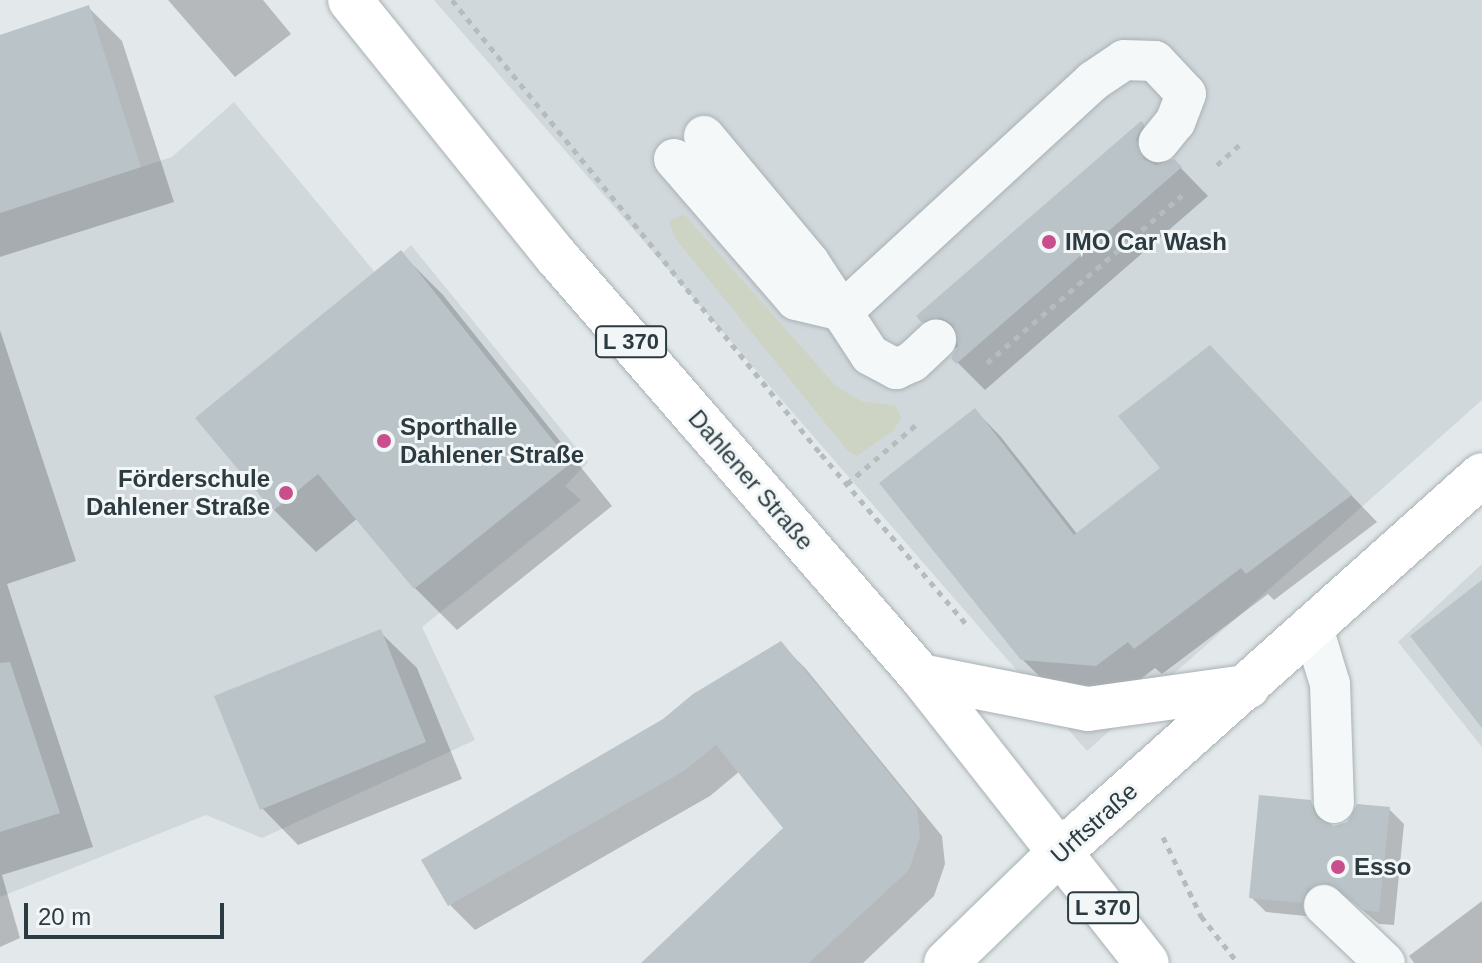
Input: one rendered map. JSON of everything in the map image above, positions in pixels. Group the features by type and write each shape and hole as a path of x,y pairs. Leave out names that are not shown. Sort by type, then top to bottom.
{"main road":[{"name":"Dahlener Straße","path":"350,0 556,256 921,676 1147,963"},
{"name":"Urftstraße","path":"946,963 1059,853 1482,475"},
{"path":"921,676 1088,709 1247,687"}],"lane":[{"path":"843,311 1070,101 1124,60 1155,61 1186,94 1175,122 1159,142"},
{"path":"689,147 796,300 843,311 870,355 896,369 912,362 936,340"},
{"path":"1313,628 1330,684 1334,803"},
{"path":"1324,905 1385,963"}],"path":[{"path":"452,0 847,484 974,633"},
{"path":"1216,166 1239,145"},
{"path":"978,371 1192,186"},
{"path":"847,484 930,412"},
{"path":"1133,789 1173,853 1201,916 1238,963"}],"shaded area":[{"path":"434,0 1482,0 1482,400 1087,751"},
{"name":"Förderschule Dahlener Straße","path":"234,102 378,276 411,245 588,462 565,486 581,500 422,627 475,740 262,838 206,815 0,897 0,213 172,157"},
{"path":"1482,564 1482,747 1398,642"}],"green space":[{"path":"684,214 836,386 861,401 896,406 901,418 894,430 857,456 847,450 674,237 669,221"}],"building":[{"path":"89,5 141,167 0,213 0,35"},
{"name":"IMO Car Wash","path":"1141,121 1144,124 1136,139 1144,159 1156,165 1174,159 1182,167 956,364 951,358 958,346 953,325 942,318 921,322 916,316"},
{"name":"Sporthalle Dahlener Straße","path":"401,250 571,463 414,589 318,474 273,511 195,418"},
{"path":"1210,345 1352,495 1246,574 1241,568 1134,649 1128,642 1096,666 1021,660 879,483 975,408 1074,535 1160,468 1118,416"},
{"path":"1482,580 1482,728 1410,636"},
{"path":"381,629 426,742 260,810 214,696"},
{"path":"781,641 917,808 920,837 909,870 809,963 641,963 783,828 716,745 684,771 448,906 421,860 663,719 693,694"},
{"path":"10,662 60,813 0,832 0,663"},
{"path":"1259,795 1311,800 1315,816 1334,826 1347,822 1357,804 1390,807 1379,912 1362,910 1329,883 1308,889 1302,903 1249,898"}],"place":[{"name":"IMO Car Wash","path":"1049,242"},
{"name":"Sporthalle Dahlener Straße","path":"384,441"},
{"name":"Förderschule Dahlener Straße","path":"286,493"},
{"name":"Esso","path":"1338,867"}]}
